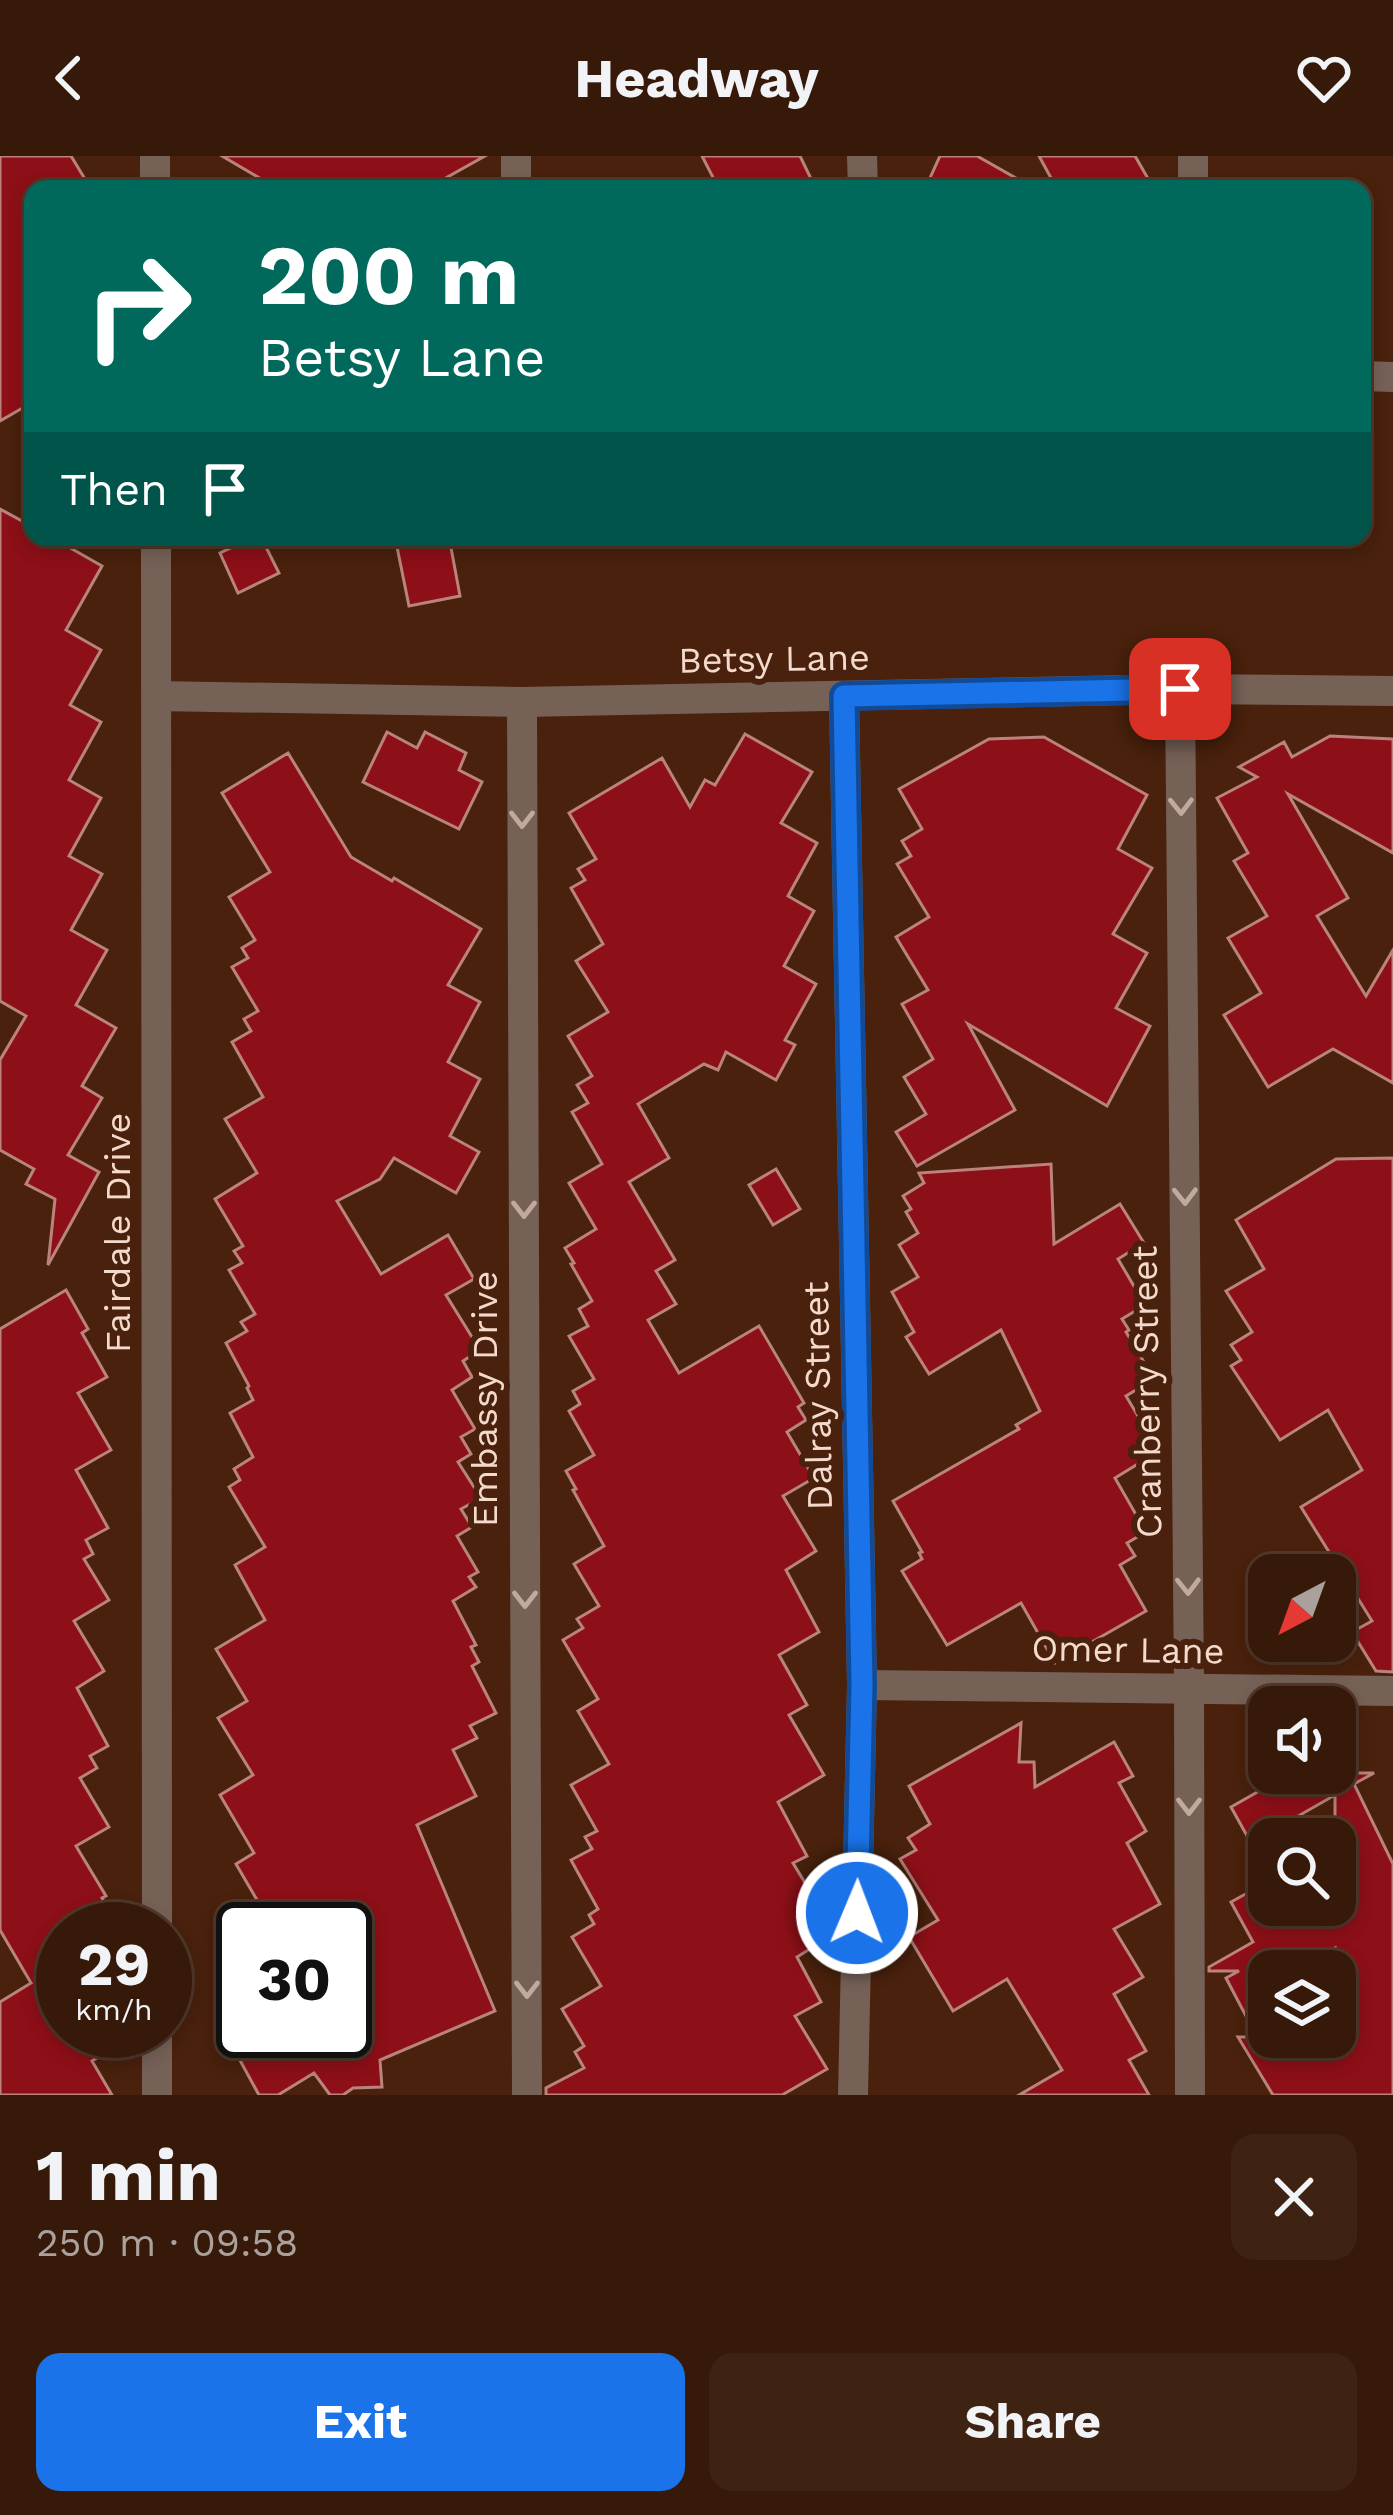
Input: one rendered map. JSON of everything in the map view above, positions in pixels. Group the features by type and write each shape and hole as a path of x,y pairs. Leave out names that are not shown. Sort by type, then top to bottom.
{"street":[{"name":"Fairdale Drive","path":"156,546 157,1902"},
{"name":"Betsy Lane","path":"157,696 522,702 1180,689 1393,691"},
{"name":"Cranberry Street","path":"1180,689 1190,2095"},
{"name":"Dalray Street","path":"844,696 862,1685 853,2095"},
{"name":"Embassy Drive","path":"522,702 527,2095"},
{"name":"Omer Lane","path":"862,1685 1393,1691"},
{"path":"157,2058 157,2095"}],"building":[{"path":"0,156 71,156 86,180 24,180 24,407 0,421"},
{"path":"222,156 485,156 442,180 263,180"},
{"path":"702,156 800,156 812,180 714,180"},
{"path":"940,156 977,156 1019,180 929,180"},
{"path":"1039,156 1135,156 1149,180 1052,180"},
{"path":"0,509 24,522 24,546 67,546 102,566 66,630 101,650 70,705 101,722 69,780 101,798 69,856 102,874 71,930 107,950 76,1005 116,1028 82,1086 102,1098 68,1155 99,1172 48,1265 55,1199 26,1184 34,1169 0,1150 0,1060 26,1016 0,1001"},
{"path":"235,546 266,546 279,573 238,593 220,553"},
{"path":"397,546 451,546 460,596 409,606"},
{"path":"387,732 417,748 425,732 466,753 459,770 482,782 459,829 363,782"},
{"path":"745,734 812,772 781,823 817,843 788,896 814,911 784,966 816,984 785,1040 795,1045 776,1080 726,1052 718,1070 704,1064 638,1104 669,1158 629,1182 675,1260 656,1271 676,1304 648,1320 679,1373 759,1326 804,1403 798,1407 806,1420 787,1432 814,1478 783,1496 816,1551 786,1570 819,1632 779,1655 807,1705 789,1715 824,1775 778,1802 807,1856 793,1863 824,1914 801,1928 813,1947 797,1957 821,2002 795,2016 827,2069 782,2095 546,2095 546,2088 584,2068 575,2052 584,2046 562,2009 601,1986 572,1937 594,1924 589,1915 598,1909 571,1860 592,1849 585,1837 597,1831 571,1785 609,1764 578,1711 598,1699 563,1640 583,1628 577,1619 599,1606 574,1564 604,1546 566,1471 594,1455 569,1411 580,1404 573,1391 594,1379 569,1336 588,1326 579,1309 592,1301 565,1248 596,1229 569,1183 602,1164 572,1112 588,1103 577,1085 592,1076 568,1036 608,1012 576,961 603,944 571,888 585,880 578,869 596,859 569,813 662,758 690,807 705,780 715,785"},
{"path":"1330,736 1393,739 1393,853 1288,794 1348,898 1317,916 1366,996 1393,950 1393,1083 1333,1049 1268,1087 1224,1015 1261,993 1228,938 1267,916 1234,861 1248,853 1217,798 1257,777 1239,767 1284,742 1292,757"},
{"path":"1044,737 1147,795 1118,849 1152,868 1113,934 1147,953 1116,1008 1150,1026 1107,1106 968,1024 1015,1110 917,1166 896,1132 926,1114 904,1077 933,1059 902,1004 928,990 896,937 929,917 897,864 911,856 902,841 922,829 899,789 989,739"},
{"path":"288,753 351,857 481,929 448,985 480,1002 448,1062 480,1079 450,1136 479,1152 456,1193 394,1158 380,1179 337,1201 381,1274 448,1235 474,1279 446,1295 480,1350 463,1361 472,1377 452,1390 475,1429 461,1437 471,1454 458,1462 481,1498 461,1509 472,1527 457,1536 478,1572 469,1577 476,1587 453,1601 476,1645 471,1647 479,1662 472,1666 496,1713 470,1726 477,1738 453,1750 476,1796 417,1825 495,2011 380,2060 382,2087 353,2088 343,2095 330,2095 314,2073 278,2095 259,2095 239,2058 372,2058 372,1902 258,1902 236,1864 254,1853 220,1795 253,1775 218,1718 247,1701 216,1649 265,1620 235,1565 265,1547 229,1487 240,1480 234,1469 253,1457 230,1413 253,1400 226,1343 247,1331 241,1322 255,1314 229,1270 242,1263 234,1251 243,1246 215,1199 257,1173 225,1119 263,1097 232,1042 251,1031 244,1019 258,1011 232,967 248,958 242,948 255,940 229,897 270,872 222,793"},
{"path":"1393,1158 1393,1672 1376,1671 1356,1638 1356,1630 1372,1621 1356,1595 1356,1554 1330,1554 1301,1507 1362,1470 1328,1410 1280,1440 1231,1366 1241,1360 1231,1345 1252,1332 1226,1291 1264,1269 1236,1220 1336,1159"},
{"path":"1051,1164 1054,1244 1120,1204 1144,1243 1118,1259 1145,1305 1122,1319 1154,1379 1126,1396 1159,1451 1115,1478 1146,1532 1127,1543 1135,1556 1120,1565 1146,1611 1055,1663 1021,1603 947,1645 902,1571 922,1559 922,1552 893,1501 1019,1429 1016,1425 1040,1411 1001,1330 929,1374 906,1337 914,1332 892,1292 918,1277 899,1245 918,1233 903,1196 924,1183 919,1173"},
{"path":"776,1169 800,1209 773,1225 749,1185"},
{"path":"66,1290 88,1329 82,1333 107,1377 78,1393 111,1450 76,1470 108,1528 86,1540 93,1554 84,1559 109,1600 74,1621 104,1671 77,1688 108,1746 90,1756 97,1768 80,1778 109,1827 76,1846 106,1896 104,1902 36,1902 36,2058 97,2058 92,2061 112,2095 0,2095 0,2002 31,1983 0,1930 0,1329"},
{"path":"1021,1723 1019,1762 1034,1762 1035,1787 1114,1742 1133,1776 1119,1783 1146,1831 1127,1843 1160,1904 1114,1929 1143,1977 1114,1994 1146,2051 1129,2060 1149,2095 1019,2095 1062,2070 1007,1979 953,2011 909,1937 938,1920 900,1859 916,1850 908,1838 930,1824 909,1786"},
{"path":"1356,1788 1393,1864 1393,2095 1273,2095 1251,2058 1356,2058 1356,1950 1248,1950 1248,2020 1226,1978 1239,1971 1209,1971 1209,1967 1253,1942 1231,1902 1248,1893 1248,1926 1356,1926 1356,1818 1335,1818 1335,1795 1295,1818 1248,1818 1248,1838 1231,1807 1254,1794 1356,1794"}],"route":[{"path":"857,1913 862,1685 844,696 1180,689"}]}
